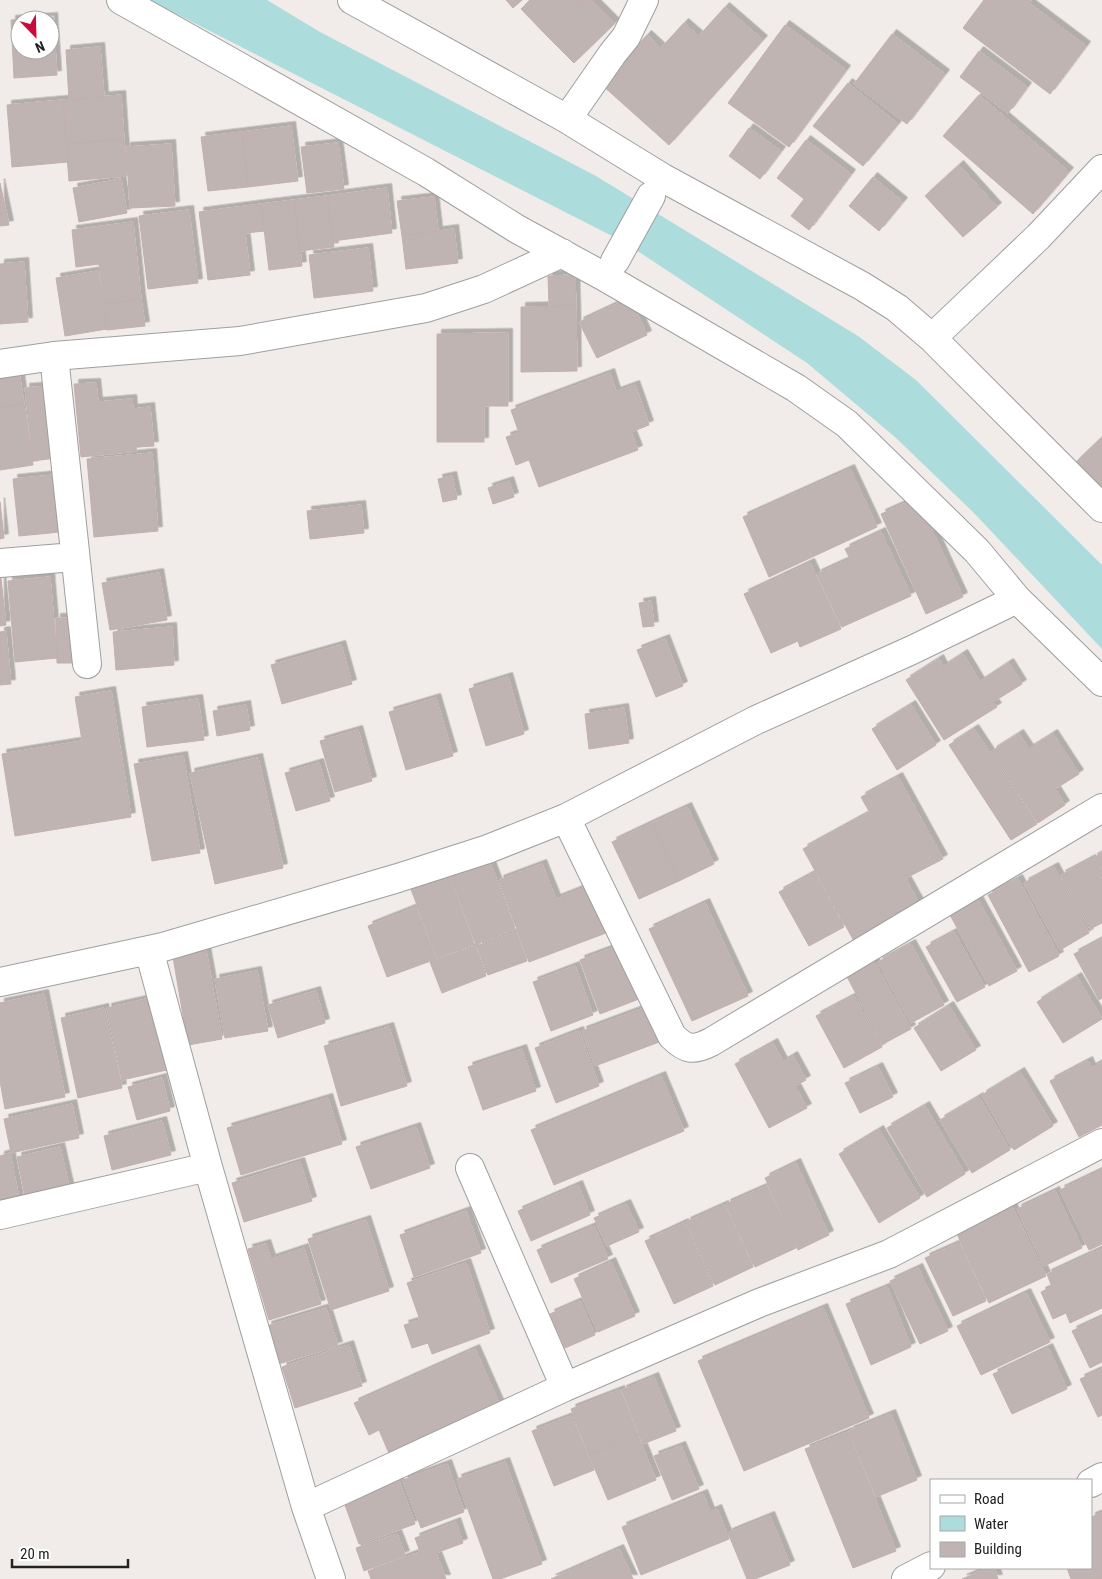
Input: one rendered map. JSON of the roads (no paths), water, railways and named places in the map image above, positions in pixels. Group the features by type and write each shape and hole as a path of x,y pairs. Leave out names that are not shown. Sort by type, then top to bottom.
{"street":[{"path":"121,0 417,167 517,229 796,388 847,424 977,551 1017,599 1102,682"},
{"path":"352,0 567,119 663,178 862,286 897,308 932,338 1102,508"},
{"path":"567,119 626,37 644,0"},
{"path":"932,338 1038,237 1102,169"},
{"path":"615,261 651,196"},
{"path":"0,364 54,356 240,341 426,308 484,289 562,253"},
{"path":"54,356 74,557 87,664"},
{"path":"0,563 74,557"},
{"path":"0,982 149,950 398,878 470,855 566,818 756,720 912,650 1017,599"},
{"path":"566,818 672,1036 683,1047 688,1048 703,1046 711,1042 1102,808"},
{"path":"149,950 208,1167 306,1506 331,1579"},
{"path":"306,1506 565,1387 759,1303 889,1254 1102,1143"},
{"path":"0,1215 208,1167"},
{"path":"470,1168 565,1387"},
{"path":"906,1579 930,1567"}],"water":[{"path":"149,0 267,0 320,32 596,176 858,336 916,380 1102,565 1102,649 975,514 895,437 807,363 624,242"}]}
